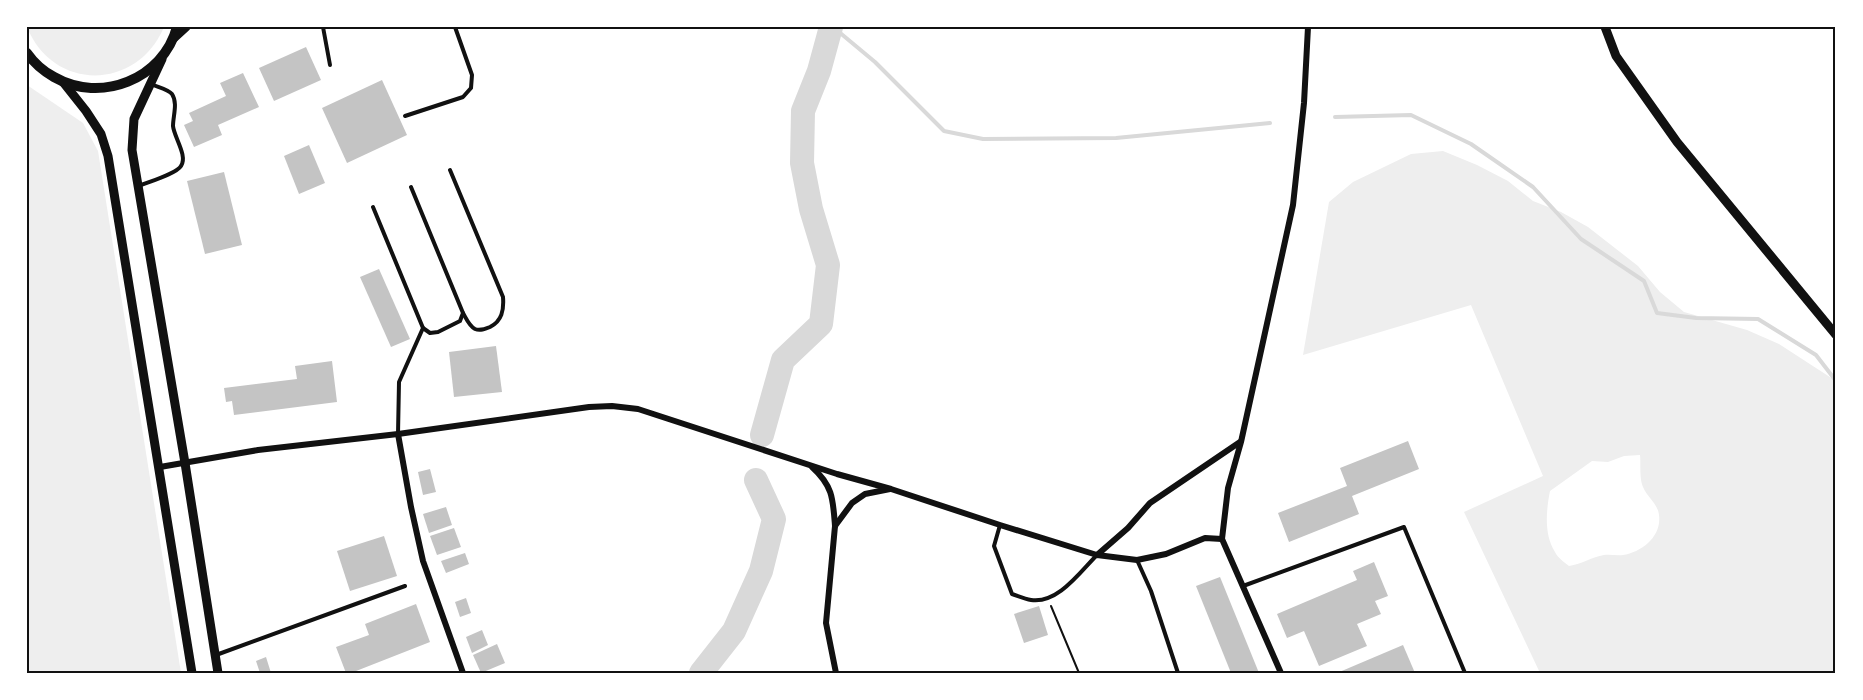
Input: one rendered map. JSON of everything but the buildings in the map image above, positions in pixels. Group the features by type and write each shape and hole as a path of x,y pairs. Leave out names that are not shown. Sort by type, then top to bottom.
{"main road":[{"path":"28,56 43,70 63,82 81,88 105,88 127,83 145,73 163,57 176,32"}],"street":[{"path":"176,32 186,27"},
{"path":"1281,673 1222,539 1228,488 1241,442 1293,205 1304,103 1308,27"},
{"path":"1605,27 1616,56 1677,142 1836,335"},
{"path":"163,57 134,119 132,150 218,673"},
{"path":"63,82 101,134 108,156 192,673"},
{"path":"160,467 258,450 398,434 589,407 612,406 638,409 1097,555 1137,560 1167,554 1205,538 1222,539"},
{"path":"398,434 423,561 463,673"},
{"path":"1097,555 1128,528 1150,503 1241,442"},
{"path":"809,465 821,476 833,496 835,526 826,623 836,673"},
{"path":"835,526 852,502 865,495 891,489"}],"lane":[{"path":"323,27 330,65"},
{"path":"405,116 463,97 471,88 472,75 454,27"},
{"path":"138,186 176,170 182,165 183,158 173,128 175,102 173,96 170,92 151,84"},
{"path":"411,187 470,326 475,329 487,328 500,319 503,297 450,170"},
{"path":"373,207 423,328 430,333 438,332 460,321 463,313"},
{"path":"398,434 399,382 423,328"},
{"path":"1000,525 994,546 1012,594 1033,600 1047,598 1060,591 1097,555"},
{"path":"1243,586 1404,527 1465,673"},
{"path":"1137,560 1151,591 1178,673"},
{"path":"216,656 405,586"}],"path":[{"path":"1047,598 1079,673"}],"shaded area":[{"path":"27,27 164,27 151,48 135,63 116,72 95,75 75,72 56,63 39,48"},
{"path":"27,85 83,123 98,151 181,673 27,673"},
{"path":"1443,151 1508,181 1533,201 1561,212 1588,227 1638,266 1660,292 1684,312 1747,330 1779,344 1836,381 1836,673 1540,673 1464,512 1543,476 1471,305 1303,355 1329,202 1353,182 1411,154","holes":["1640,455 1642,483 1657,507 1659,515 1659,523 1654,536 1644,547 1630,553 1604,555 1569,566 1556,554 1549,538 1547,515 1550,491 1592,461 1608,462 1624,456"]}],"waterway":[{"path":"762,435 783,360 821,324 828,265 811,209 802,163 803,111 819,71 831,27"},
{"path":"833,27 875,62 944,131 983,139 1116,138 1270,123"},
{"path":"1335,117 1411,115 1471,144 1533,187 1581,239 1644,281 1657,313 1696,318 1758,319 1816,355 1836,381"},
{"path":"701,673 734,631 761,571 774,519 756,480"}]}
